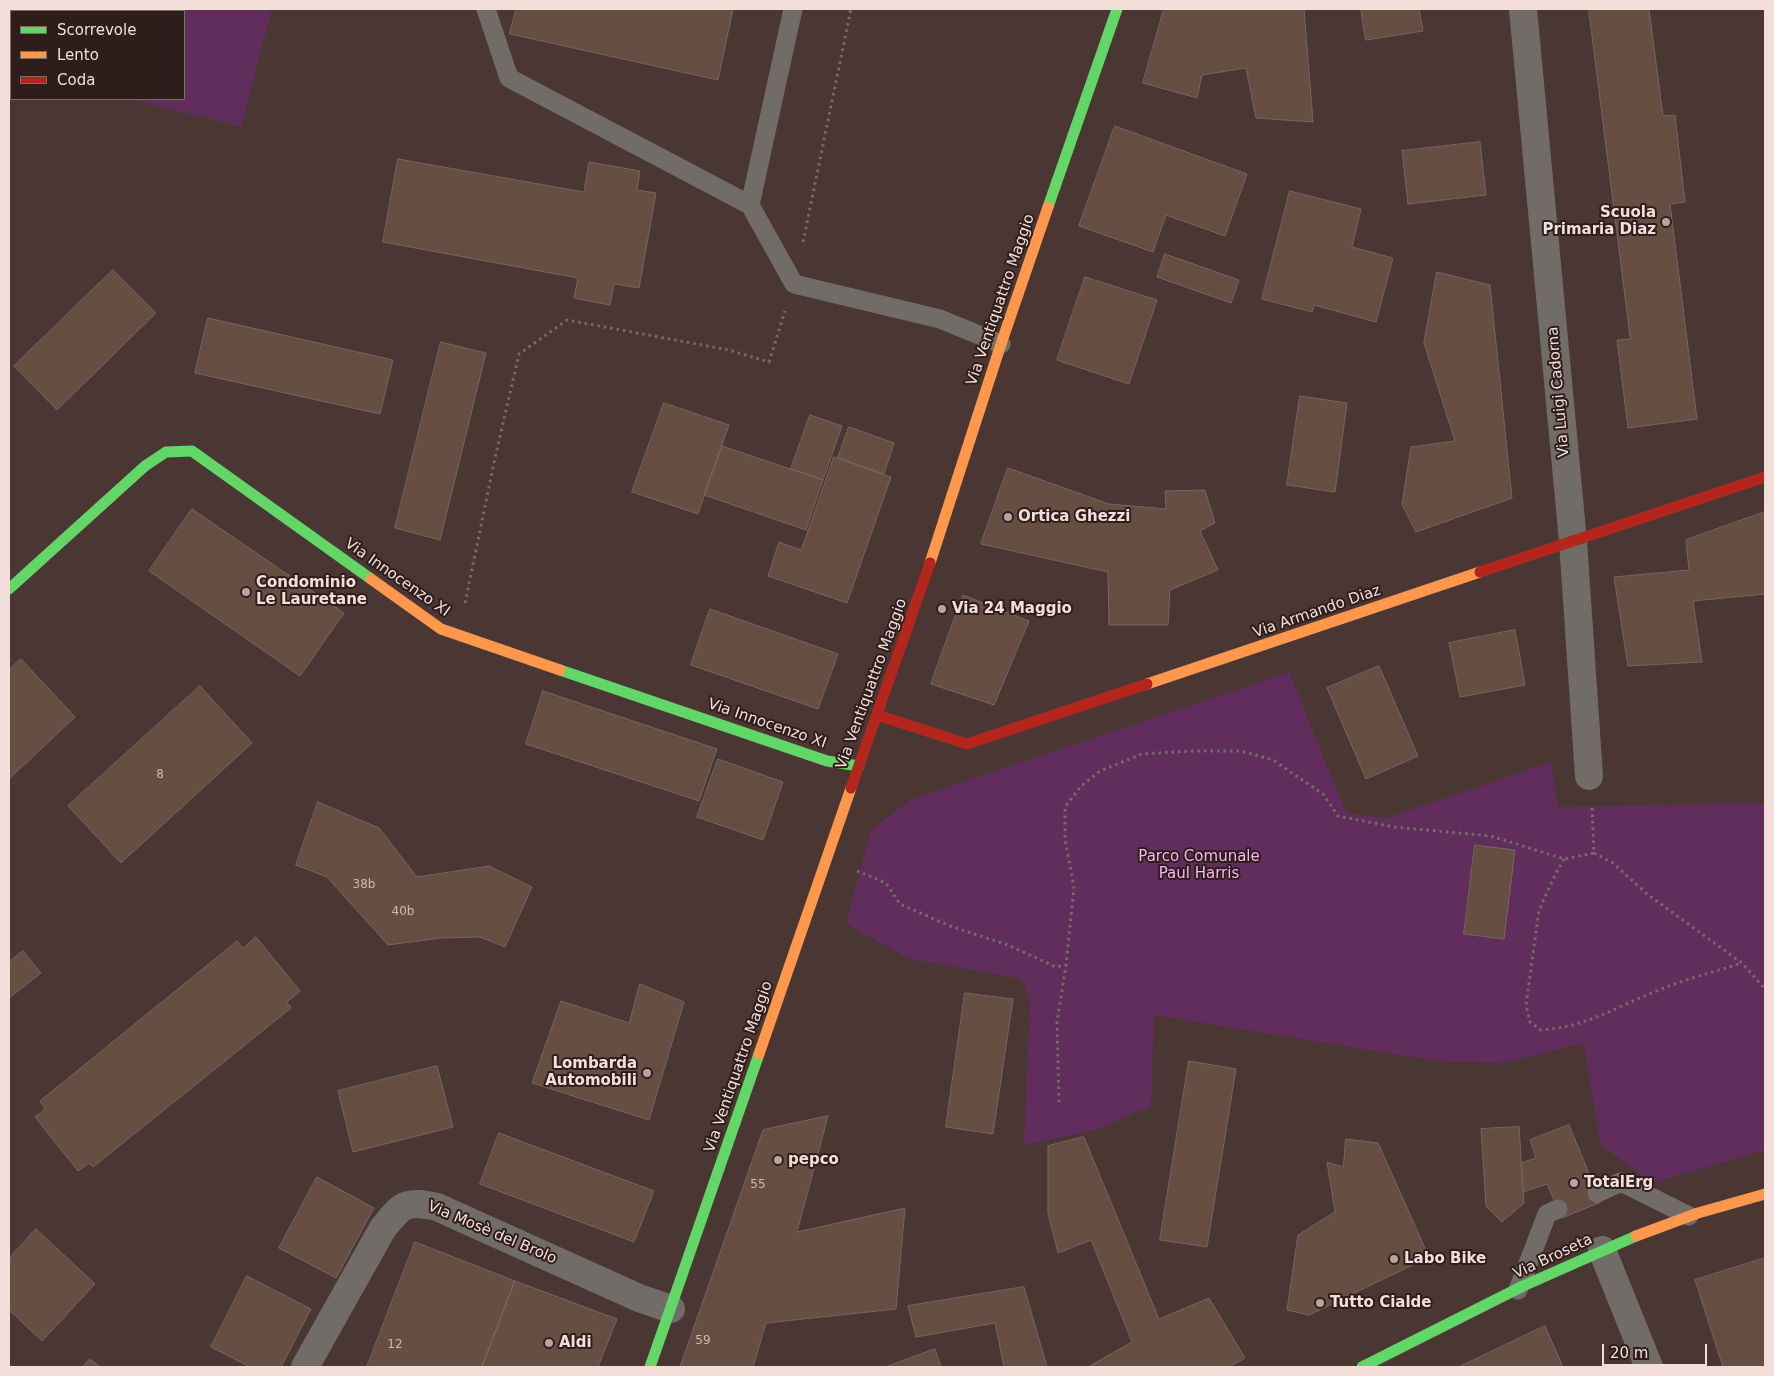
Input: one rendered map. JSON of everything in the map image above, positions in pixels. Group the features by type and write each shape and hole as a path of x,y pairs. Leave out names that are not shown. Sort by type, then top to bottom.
{"street":[{"name":"Via Ventiquattro Maggio","path":"650,1367 918,601 1001,344 1117,9"},
{"name":"Via Luigi Cadorna","path":"1523,9 1573,541 1589,776"},
{"name":"Via Innocenzo XI","path":"9,589 145,466 166,452 192,450 441,629 827,760 859,766"},
{"name":"Via Armando Diaz","path":"877,715 967,744 1765,477"},
{"name":"Via Broseta","path":"1362,1367 1602,1250 1689,1216 1765,1194"},
{"name":"Via Mosè del Brolo","path":"306,1367 383,1228 396,1212 407,1205 417,1203 437,1207 639,1298 671,1309"},
{"path":"1602,1250 1649,1367"}],"lane":[{"path":"486,9 509,78 750,205 794,284 940,319 1001,344"},
{"path":"750,205 793,9"},
{"path":"1597,1193 1620,1182 1689,1216"},
{"path":"1518,1290 1547,1214 1558,1210"}],"path":[{"path":"458,635 519,354 567,320 729,350 769,362 794,284 851,9"},
{"path":"1059,1102 1057,1022 1066,965 1074,887 1065,839 1065,807 1080,787 1100,771 1142,754 1241,751 1273,760 1323,794 1338,816 1394,827 1491,836 1564,859 1594,853 1613,863 1647,894 1742,963 1765,990"},
{"path":"1589,776 1594,853"},
{"path":"827,857 886,883 900,904 950,926 1008,945 1056,967 1066,965"},
{"path":"1564,859 1539,910 1527,996 1526,1005 1530,1022 1541,1030 1558,1029 1594,1019 1655,991 1742,963"}],"green space":[{"path":"9,9 272,9 241,127 135,100 185,100 185,10 10,10 9,68"},
{"name":"Parco Comunale Paul Harris","path":"1289,672 1346,813 1387,818 1551,762 1558,807 1765,803 1765,1150 1652,1183 1600,1144 1584,1043 1501,1063 1437,1061 1154,1015 1151,1106 1095,1130 1024,1145 1030,1001 1022,979 907,958 846,923 871,830 910,800"}],"building":[{"path":"516,9 733,9 718,80 510,34"},
{"path":"1164,9 1304,9 1313,122 1256,118 1246,68 1202,75 1197,98 1143,83"},
{"path":"1361,9 1419,9 1423,31 1366,40"},
{"path":"1589,9 1649,9 1663,116 1675,115 1685,202 1670,204 1697,419 1628,428 1617,340 1630,339"},
{"path":"1115,126 1247,174 1225,236 1166,215 1153,252 1079,226"},
{"path":"1480,142 1486,195 1408,204 1402,151"},
{"path":"398,159 584,192 589,162 640,171 637,190 656,193 639,288 614,284 610,305 574,298 578,278 383,242"},
{"path":"1290,191 1361,209 1352,247 1393,258 1376,322 1314,305 1312,312 1262,299"},
{"path":"1165,254 1239,280 1231,303 1157,277"},
{"path":"113,270 156,313 57,410 14,366"},
{"path":"1437,272 1490,285 1512,498 1416,532 1402,504 1411,447 1455,441 1424,343"},
{"path":"1085,277 1157,300 1129,384 1057,360"},
{"path":"208,318 393,360 380,414 195,373"},
{"path":"441,342 486,353 440,540 395,528"},
{"path":"1300,396 1347,403 1335,492 1287,485"},
{"path":"664,403 729,425 698,514 632,492"},
{"path":"810,415 842,426 823,480 791,469"},
{"path":"849,427 894,443 884,474 838,458"},
{"path":"722,446 823,480 806,530 704,495"},
{"path":"834,457 891,477 847,603 768,576 779,542 801,550"},
{"path":"1008,468 1109,504 1166,509 1165,491 1205,490 1215,523 1200,531 1218,570 1170,590 1168,625 1109,625 1108,572 981,544"},
{"name":"Condominio Le Lauretane","path":"192,509 344,613 300,676 149,571"},
{"path":"1765,512 1765,594 1693,601 1702,662 1628,666 1614,577 1689,570 1686,540"},
{"path":"963,595 1029,621 994,705 931,684"},
{"path":"710,609 838,654 818,709 691,665"},
{"path":"1515,630 1525,685 1460,697 1449,643"},
{"path":"21,659 75,717 9,779 9,670"},
{"path":"1379,666 1418,756 1366,779 1327,688"},
{"path":"200,686 252,743 121,863 68,806"},
{"path":"543,691 717,749 699,801 526,744"},
{"path":"718,759 783,782 763,840 697,817"},
{"path":"318,802 379,828 417,877 489,866 532,887 505,947 480,937 441,938 388,945 327,877 296,865"},
{"path":"1475,845 1515,850 1504,939 1464,934"},
{"path":"256,937 300,991 287,1002 291,1008 93,1167 89,1163 78,1171 35,1117 45,1109 40,1101 237,941 243,948"},
{"path":"23,951 41,973 9,998 9,962"},
{"path":"640,984 684,1002 649,1120 532,1083 561,1001 629,1023"},
{"path":"965,993 1013,999 993,1134 946,1127"},
{"path":"1189,1061 1236,1069 1207,1247 1160,1240"},
{"path":"437,1066 453,1127 353,1152 338,1091"},
{"path":"828,1116 797,1232 905,1208 896,1309 766,1323 753,1367 680,1367 763,1130"},
{"path":"1569,1125 1601,1202 1562,1218 1547,1184 1523,1192 1521,1163 1536,1158 1530,1140"},
{"path":"1519,1127 1524,1203 1502,1222 1486,1206 1481,1129"},
{"path":"499,1133 654,1191 634,1242 480,1184"},
{"path":"1084,1137 1159,1319 1209,1298 1245,1358 1229,1367 1088,1367 1132,1342 1091,1240 1058,1253 1048,1213 1048,1146"},
{"path":"1346,1139 1378,1143 1429,1257 1309,1315 1287,1310 1298,1235 1335,1212 1327,1162 1343,1167"},
{"path":"317,1177 374,1208 336,1278 279,1248"},
{"path":"36,1229 95,1284 42,1341 9,1310 9,1259"},
{"path":"415,1242 515,1281 482,1367 367,1367"},
{"path":"1765,1258 1765,1367 1723,1367 1695,1280"},
{"path":"247,1276 311,1309 281,1367 250,1367 211,1347"},
{"name":"Aldi","path":"515,1281 617,1319 598,1367 482,1367"},
{"path":"1024,1287 1047,1367 1004,1367 995,1323 916,1337 908,1306"},
{"path":"1545,1326 1563,1367 1459,1367"},
{"path":"935,1349 941,1367 886,1367"},
{"path":"90,1359 100,1367 83,1367"}],"traffic: fast":[{"path":"1048,207 1117,9"},
{"path":"9,589 145,466 166,452 192,451 371,579"},
{"path":"560,670 827,761 859,766"},
{"path":"650,1367 759,1054"},
{"path":"1362,1367 1523,1286 1636,1236"}],"traffic: slow":[{"path":"930,563 1001,344 1048,207"},
{"path":"1147,684 1480,572"},
{"path":"371,579 441,629 560,670"},
{"path":"759,1054 851,788"},
{"path":"1636,1236 1698,1213 1765,1194"}],"traffic: jam":[{"path":"1480,572 1765,477"},
{"path":"851,788 930,563"},
{"path":"877,715 967,744 1147,684"}],"place":[{"name":"Scuola Primaria Diaz","path":"1666,222"},
{"name":"Ortica Ghezzi","path":"1008,517"},
{"name":"Condominio Le Lauretane","path":"246,592"},
{"name":"Via 24 Maggio","path":"942,609"},
{"name":"Lombarda Automobili","path":"647,1073"},
{"name":"pepco","path":"778,1160"},
{"name":"TotalErg","path":"1574,1183"},
{"name":"Labo Bike","path":"1394,1259"},
{"name":"Tutto Cialde","path":"1320,1303"},
{"name":"Aldi","path":"549,1343"}]}
